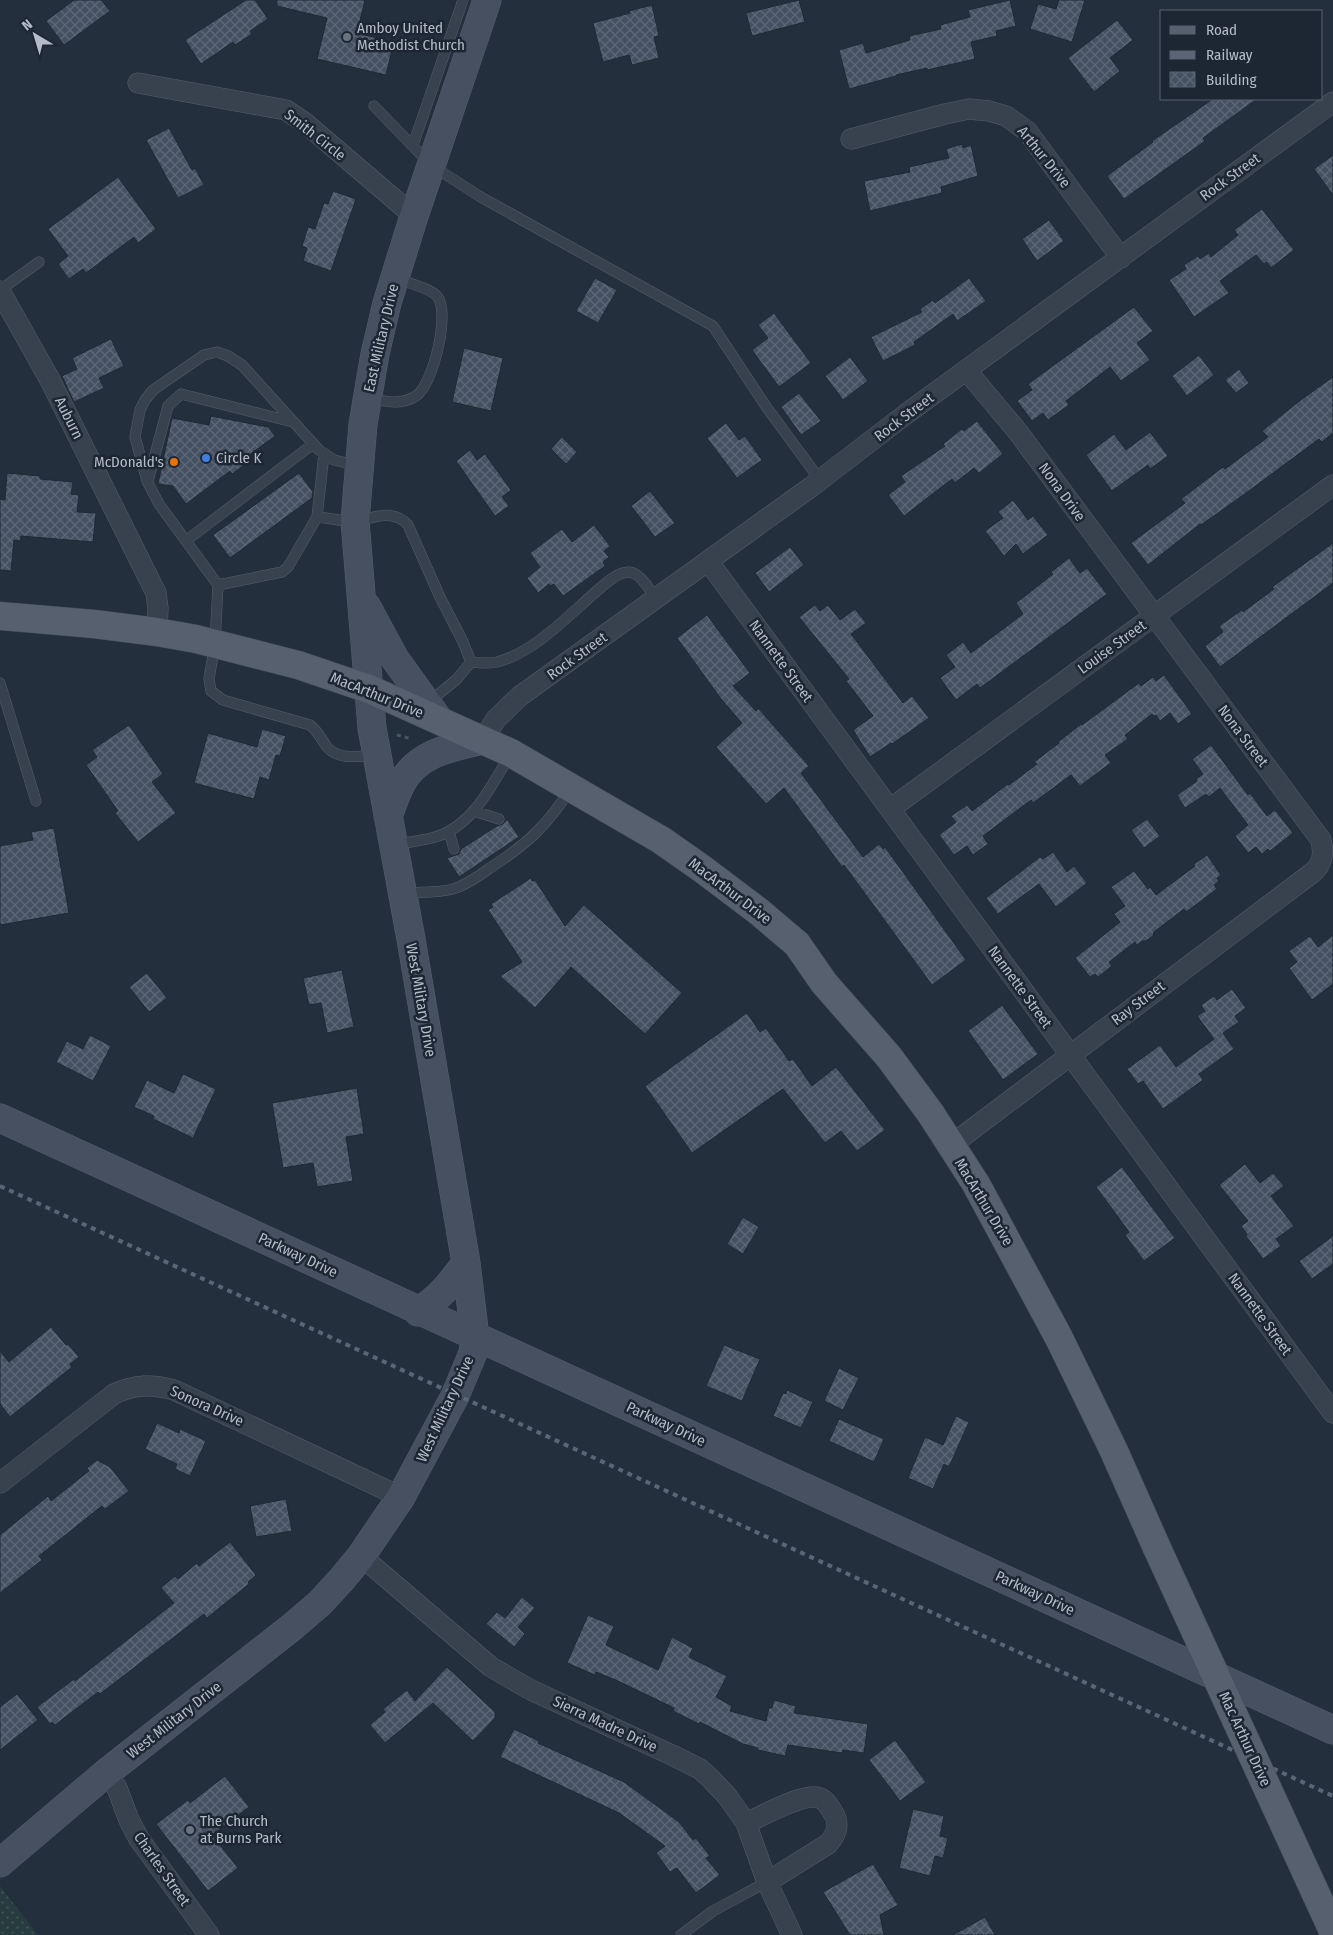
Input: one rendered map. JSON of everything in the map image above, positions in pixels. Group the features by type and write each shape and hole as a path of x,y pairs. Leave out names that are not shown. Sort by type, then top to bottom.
{"main road":[{"name":"MacArthur Drive","path":"0,616 157,632 216,644 298,665 433,712 483,740 511,753 661,840 702,868 758,911 797,944 824,983 889,1057 931,1114 976,1184 1060,1338 1114,1451 1157,1548"},
{"name":"Mac Arthur Drive","path":"1157,1548 1333,1931"}],"street":[{"name":"East Military Drive","path":"369,689 363,598 355,521 367,398 375,354 395,278 487,0"},
{"name":"Smith Circle","path":"138,83 286,110 304,122 414,216"},
{"name":"Rock Street","path":"483,740 496,719 520,696 558,671 708,562 1333,102"},
{"name":"Arthur Drive","path":"852,139 969,109 989,111 1006,116 1027,131 1121,258"},
{"name":"Auburn","path":"0,290 50,380 156,592 158,608 157,632"},
{"name":"Nona Drive","path":"967,371 1018,432 1154,616"},
{"name":"Louise Street","path":"890,810 1333,485"},
{"name":"Nannette Street","path":"708,562 1333,1413"},
{"path":"363,598 396,659 433,712"},
{"name":"Nona Street","path":"1154,616 1321,840 1322,858"},
{"name":"West Military Drive","path":"0,1863 106,1772 320,1603 361,1556 401,1497 455,1396 473,1353 475,1337 466,1263 402,893 376,755 369,689"},
{"path":"388,816 402,783 416,765 434,753 483,740"},
{"name":"Ray Street","path":"950,1146 1312,873 1318,867 1322,858"},
{"name":"Parkway Drive","path":"0,1118 418,1312 1333,1730"},
{"path":"418,1312 435,1301 466,1263"},
{"name":"Sonora Drive","path":"0,1483 114,1394 135,1386 146,1385 174,1390 401,1497"},
{"name":"Sierra Madre Drive","path":"361,1556 491,1667 506,1677 700,1770 728,1796 746,1823 767,1882 792,1935"},
{"name":"Charles Street","path":"106,1772 117,1788 129,1820 139,1839 209,1935"},
{"path":"746,1823 804,1798 815,1797 822,1798 829,1805 836,1819 837,1830 828,1844 767,1882"}],"lane":[{"path":"413,145 463,0"},
{"path":"374,106 431,165 479,196 713,326 765,405 820,480"},
{"path":"0,290 39,262"},
{"path":"367,398 396,403 417,396 424,388 435,356 442,320 441,303 432,293 395,278"},
{"path":"360,466 334,460 324,454 236,360 216,352 204,355 153,390 144,400 140,410 135,437 147,481 159,504 218,585 216,644 209,688 218,697 306,723 316,729 328,747 337,755 348,757 376,755"},
{"path":"147,481 168,406 181,394 294,422"},
{"path":"186,540 313,444"},
{"path":"218,585 282,572 288,568 318,517 324,454"},
{"path":"318,517 355,521 381,515 393,515 408,525 438,595 464,642 471,662"},
{"path":"471,662 487,664 498,662 518,653 539,640 609,581 624,573 630,572 639,577 656,598"},
{"path":"433,712 471,662"},
{"path":"0,684 36,801"},
{"path":"393,845 436,837 449,832 464,821 495,781 511,753"},
{"path":"402,893 453,889 483,873 522,847 535,835 558,808 571,788"},
{"path":"474,810 499,819"},
{"path":"449,832 454,849"},
{"path":"681,1935 713,1911 767,1882"}],"green space":[{"path":"0,1886 38,1935 0,1935"}],"building":[{"path":"74,0 101,0 110,11 64,45 46,21"},
{"path":"246,0 255,0 268,19 250,31 252,34 235,45 233,42 201,64 185,40"},
{"name":"Amboy United Methodist Church","path":"277,0 365,0 357,33 394,42 386,75 317,59 327,18 277,6"},
{"path":"799,0 805,22 752,36 746,13"},
{"path":"1010,0 1016,26 996,31 997,36 971,42 975,59 896,75 849,89 839,50 863,43 866,53 910,40 909,36 941,29 940,25 970,17 968,10"},
{"path":"1059,0 1085,0 1072,42 1030,29 1038,4 1056,9"},
{"path":"652,5 659,36 654,37 659,58 632,65 629,55 603,62 593,23"},
{"path":"1117,20 1133,40 1110,58 1120,71 1094,92 1068,58"},
{"path":"1212,100 1256,100 1203,138 1205,141 1124,199 1107,176 1152,141"},
{"path":"169,128 192,170 195,168 204,185 178,198 146,140"},
{"path":"962,144 963,148 971,145 978,176 941,187 942,193 870,211 864,181 910,172 909,167 949,158 946,149"},
{"path":"1333,155 1333,195 1314,169"},
{"path":"118,177 156,229 138,243 134,237 86,273 83,269 69,279 58,264 68,256 48,229"},
{"path":"333,191 356,199 331,271 303,261 307,248 302,246 308,227 315,229 324,203 328,204"},
{"path":"1262,209 1294,250 1271,268 1267,262 1264,264 1256,255 1220,281 1229,293 1194,317 1169,280 1186,269 1184,265 1198,256 1200,259 1209,253 1211,257 1238,235 1234,230"},
{"path":"1049,220 1064,241 1037,261 1022,239"},
{"path":"595,278 617,290 598,323 576,311"},
{"path":"969,278 986,301 957,321 953,314 914,342 915,345 883,361 871,337 922,312 920,309 933,300 935,303"},
{"path":"1134,307 1153,331 1137,343 1150,360 1121,381 1110,367 1066,401 1069,405 1048,420 1043,413 1032,421 1017,401 1032,390 1028,384"},
{"path":"774,313 811,363 779,387 752,350 768,338 758,325"},
{"path":"111,339 124,366 99,378 104,388 74,402 62,376 77,369 72,358"},
{"path":"464,348 503,358 491,411 452,402"},
{"path":"1199,355 1214,375 1187,396 1172,376"},
{"path":"850,357 868,381 843,400 825,376"},
{"path":"1239,369 1249,383 1236,393 1225,380"},
{"path":"1333,377 1333,433 1322,442 1319,439 1242,496 1200,524 1148,565 1131,543 1185,503 1181,499 1223,467 1225,469 1268,437 1262,431"},
{"path":"799,393 821,421 801,435 781,407"},
{"name":"Circle K","path":"211,416 268,427 275,436 248,456 251,460 232,474 230,471 186,504 173,486 158,484 172,418 209,425"},
{"path":"977,421 1003,454 979,473 974,468 955,483 952,479 904,516 888,495 905,482 901,476 945,446 943,444 962,429 964,431"},
{"path":"726,423 739,440 745,436 762,460 737,478 707,438"},
{"path":"1150,432 1168,456 1150,469 1148,465 1112,491 1086,455 1114,434 1126,450"},
{"path":"562,437 577,452 566,464 551,449"},
{"path":"470,450 477,460 485,454 511,490 502,497 509,506 495,516 456,461"},
{"path":"7,473 73,482 71,494 79,495 77,512 96,513 93,542 21,536 20,541 14,540 11,571 0,570 0,499 5,500"},
{"name":"Circle K","path":"299,473 313,492 312,498 230,558 213,535"},
{"path":"650,491 675,523 655,537 631,506"},
{"path":"1013,500 1028,520 1033,516 1048,535 1023,554 1016,544 1004,556 985,531 1003,518 998,512"},
{"path":"594,525 610,546 604,551 609,557 603,562 605,566 563,596 554,584 550,586 549,584 538,593 527,578 540,567 530,553 562,529 572,542"},
{"path":"1333,543 1333,583 1220,667 1205,646 1223,632 1219,626 1242,610 1243,612 1274,589 1272,587"},
{"path":"790,547 804,565 769,592 755,573"},
{"path":"1069,558 1080,573 1087,568 1107,594 980,688 977,684 956,700 940,678 955,667 946,655 963,642 971,653 1023,614 1016,603 1053,574 1051,572"},
{"path":"815,605 820,611 828,605 840,620 855,609 866,623 851,634 903,703 912,696 929,718 870,757 853,730 873,716 846,681 849,679 799,617"},
{"path":"707,615 750,673 733,686 756,711 758,708 809,766 801,773 863,857 879,844 883,849 885,847 966,960 932,985 844,865 842,867 784,788 766,804 716,747 742,723 721,699 677,638"},
{"path":"1164,675 1192,714 1178,724 1170,713 1160,721 1156,715 1152,714 1125,735 1128,739 1105,755 1111,763 1080,786 1071,775 1033,803 1031,800 983,836 988,844 973,855 967,846 954,855 939,835 956,822 951,816 967,805 972,811 1037,764 1034,762 1081,724 1139,683 1141,686 1153,677 1156,681"},
{"path":"129,725 163,774 152,782 176,813 138,842 115,813 118,811 86,765 97,757 92,750"},
{"path":"262,729 286,736 280,756 276,755 269,780 260,777 254,799 194,783 208,733 257,747"},
{"path":"1211,745 1248,795 1250,793 1267,816 1275,810 1293,833 1270,851 1268,849 1262,854 1256,847 1248,853 1235,836 1248,825 1220,788 1209,797 1206,794 1185,808 1177,795 1197,781 1196,779 1203,774 1192,759"},
{"path":"507,819 519,837 459,877 447,858 459,854 461,849 503,824"},
{"path":"1147,819 1160,836 1144,848 1131,830"},
{"path":"54,828 69,913 0,925 0,846 33,840 31,832"},
{"path":"1053,852 1067,872 1074,866 1087,883 1056,907 1039,884 998,914 986,898 1040,857 1043,859"},
{"path":"1207,855 1221,875 1217,878 1219,881 1214,885 1217,889 1186,912 1184,909 1154,932 1153,936 1146,941 1142,941 1137,945 1135,942 1109,962 1112,966 1098,977 1095,974 1090,977 1075,958 1120,922 1114,914 1125,906 1111,887 1134,871 1148,889 1150,887 1156,895"},
{"path":"531,878 532,881 535,880 565,926 584,905 682,993 645,1034 571,967 535,1008 500,976 522,962 488,910 493,907 491,904"},
{"path":"1333,935 1333,984 1312,1000 1289,968 1297,962 1289,951 1310,936 1318,947"},
{"path":"342,970 354,1027 327,1033 321,1003 309,1005 303,978"},
{"path":"147,973 167,998 149,1012 129,987"},
{"path":"1232,989 1246,1008 1235,1016 1239,1022 1223,1033 1234,1049 1199,1074 1203,1080 1163,1109 1143,1081 1138,1084 1127,1069 1160,1045 1176,1067 1214,1039 1197,1016 1205,1011 1201,1005 1214,996 1217,1000"},
{"path":"1002,1005 1038,1054 1003,1080 968,1031"},
{"path":"747,1013 760,1032 766,1028 789,1061 793,1059 812,1086 836,1067 885,1130 857,1151 841,1131 825,1143 783,1089 692,1153 645,1086"},
{"path":"90,1035 111,1046 93,1081 56,1062 67,1041 83,1049"},
{"path":"183,1074 216,1089 193,1138 153,1119 154,1116 134,1107 147,1080 174,1093"},
{"path":"357,1088 364,1134 346,1137 353,1181 317,1187 313,1163 283,1168 272,1103"},
{"path":"1245,1164 1260,1183 1273,1173 1284,1186 1271,1196 1294,1226 1276,1239 1281,1246 1263,1259 1241,1226 1248,1221 1219,1185"},
{"path":"1122,1167 1175,1238 1144,1261 1125,1235 1129,1232 1096,1187"},
{"path":"743,1217 759,1227 743,1254 727,1244"},
{"path":"1333,1236 1333,1264 1312,1279 1299,1261"},
{"path":"51,1327 79,1357 70,1364 72,1367 10,1417 0,1404 0,1351 9,1362"},
{"path":"724,1345 760,1359 742,1401 706,1386"},
{"path":"839,1368 859,1378 843,1410 824,1401"},
{"path":"787,1390 813,1402 801,1428 773,1416 783,1393 786,1394"},
{"path":"956,1416 969,1422 949,1467 944,1464 933,1489 908,1478 925,1437 943,1445"},
{"path":"839,1419 884,1439 874,1462 829,1441"},
{"path":"157,1423 179,1433 180,1429 206,1441 190,1476 175,1469 177,1464 145,1449"},
{"path":"97,1460 110,1467 129,1491 105,1509 102,1506 39,1556 42,1560 0,1593 0,1535 48,1496 51,1501 89,1471 87,1468"},
{"path":"286,1499 292,1531 256,1537 250,1506"},
{"path":"230,1542 256,1575 248,1582 249,1584 207,1618 204,1614 100,1694 98,1692 55,1725 52,1722 50,1724 37,1707 74,1679 75,1681 174,1603 161,1588 175,1576 178,1579 197,1563 199,1566"},
{"path":"522,1597 535,1608 518,1627 525,1634 514,1647 486,1624 497,1612 505,1618"},
{"path":"588,1615 614,1626 606,1645 658,1670 672,1637 693,1648 689,1657 727,1676 716,1697 732,1706 730,1711 766,1721 769,1708 772,1708 774,1700 796,1706 794,1713 868,1724 864,1753 843,1750 842,1753 788,1745 785,1756 758,1750 758,1748 743,1744 700,1722 699,1724 673,1711 674,1708 618,1681 596,1672 595,1675 567,1663"},
{"path":"447,1667 495,1712 495,1718 473,1741 433,1703 385,1743 370,1725 385,1712 383,1709 407,1690 415,1701"},
{"path":"17,1694 38,1720 0,1750 0,1707"},
{"path":"514,1729 539,1741 538,1743 624,1782 679,1822 693,1840 696,1838 710,1856 706,1858 720,1875 696,1893 677,1868 670,1872 656,1853 665,1846 619,1813 500,1757"},
{"path":"895,1740 926,1782 900,1801 869,1760"},
{"name":"The Church at Burns Park","path":"225,1776 249,1807 212,1835 238,1868 208,1891 156,1824 188,1800 190,1803"},
{"path":"913,1809 944,1816 940,1836 948,1838 943,1858 935,1856 930,1876 899,1868"},
{"path":"873,1864 898,1905 880,1915 884,1935 850,1935 823,1892"},
{"path":"985,1917 995,1935 953,1935"}],"railway":[{"path":"0,1186 1333,1796"}],"place":[{"name":"Amboy United Methodist Church","path":"347,37"},
{"name":"Circle K","path":"206,458"},
{"name":"McDonald's","path":"174,462"},
{"name":"The Church at Burns Park","path":"190,1830"}]}
